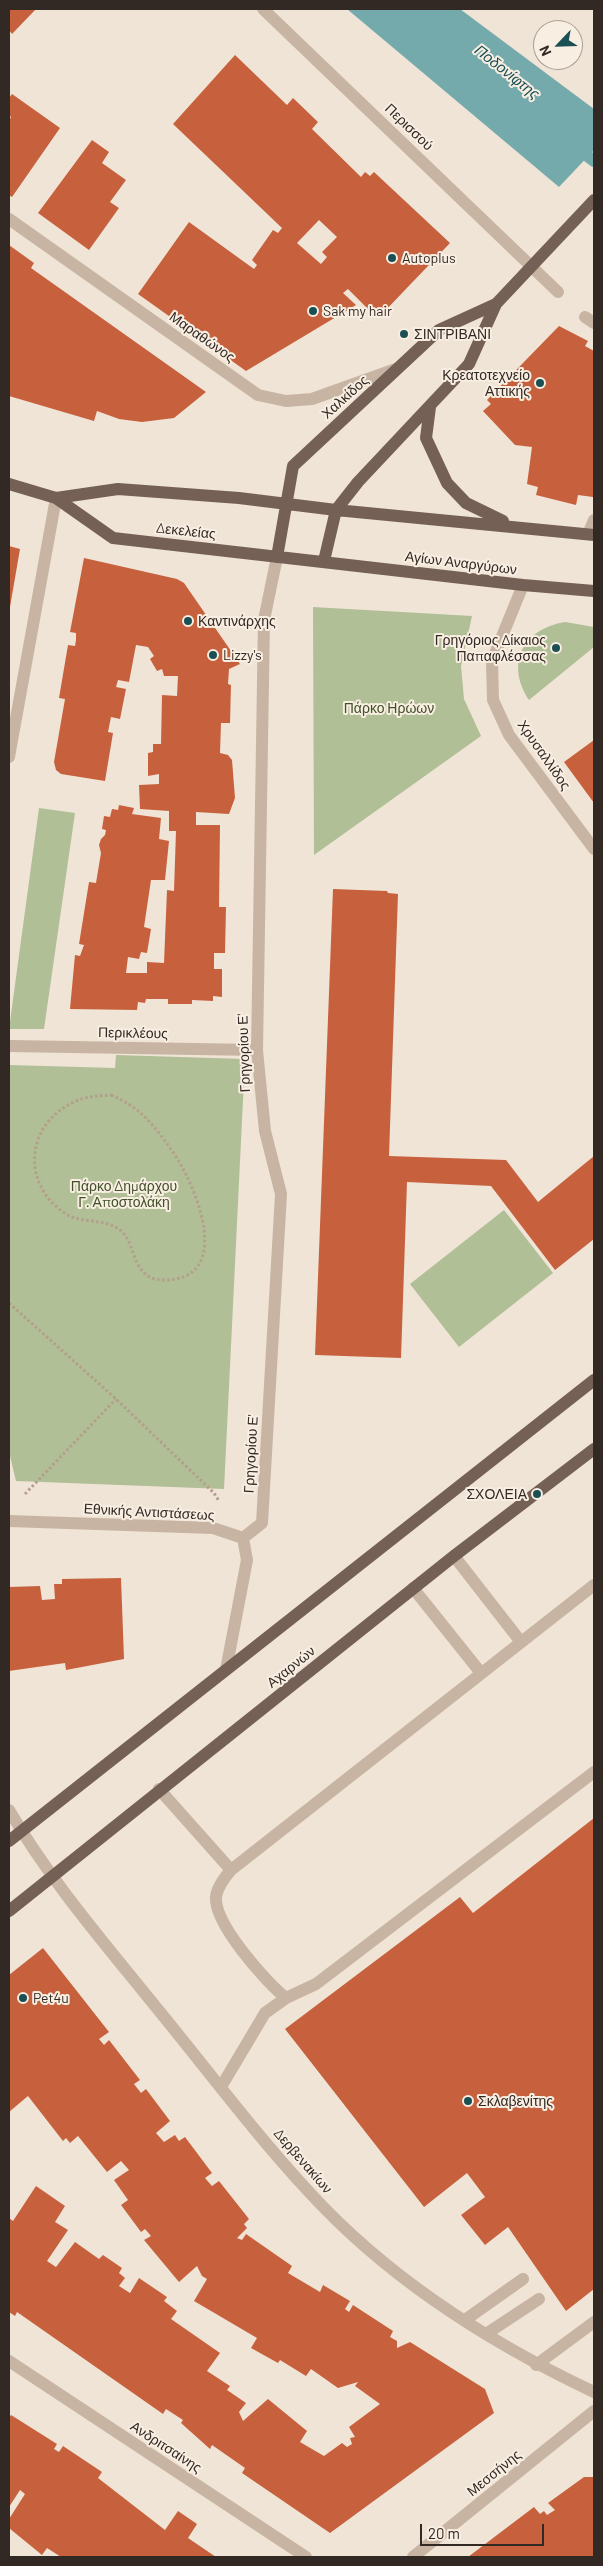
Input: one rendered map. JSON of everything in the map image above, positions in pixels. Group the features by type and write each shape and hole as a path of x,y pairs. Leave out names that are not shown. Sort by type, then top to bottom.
{"main road":[{"name":"Χαλκίδος","path":"277,557 288,504 293,466 439,330 496,304 533,267 594,200"},
{"name":"Χαλκίδος","path":"324,562 336,510 358,482 469,364 496,304"},
{"path":"430,407 426,438 447,483 466,503 512,526"},
{"name":"Δεκελείας","path":"9,484 56,498 113,538 324,562"},
{"name":"Δεκελείας","path":"56,498 118,488 239,498 336,510"},
{"path":"336,510 591,534"},
{"name":"Αγίων Αναργύρων","path":"324,562 523,585 594,591"},
{"path":"9,1841 594,1380"},
{"name":"Αχαρνών","path":"9,1912 159,1789 413,1588 594,1449"}],"street":[{"name":"Περισσού","path":"263,9 558,292"},
{"name":"Μαραθώνος","path":"9,220 258,395 286,401 312,399 398,368"},
{"path":"9,757 56,498"},
{"path":"591,534 594,520"},
{"name":"Γρηγορίου Ε'","path":"243,1538 262,1522 281,1194 265,1130 257,1050 264,620 277,557"},
{"name":"Χρυσαλλίδος","path":"523,585 492,661 493,700 509,735 594,849"},
{"name":"Περικλέους","path":"9,1046 257,1050"},
{"name":"Εθνικής Αντιστάσεως","path":"9,1521 213,1528 243,1538"},
{"path":"226,1670 247,1560 243,1538"},
{"path":"454,1556 521,1642"},
{"path":"286,1998 269,1984 220,1917 216,1897 222,1882 231,1870 594,1585"},
{"path":"413,1588 481,1672"},
{"path":"221,2087 265,2013 286,1998 316,1984 594,1772"},
{"path":"159,1789 231,1870"},
{"name":"Δερβενακίων","path":"9,1810 21,1831 72,1904 310,2194 385,2264 464,2320 536,2365 594,2392"},
{"path":"464,2320 523,2279"},
{"path":"486,2334 539,2299"},
{"path":"536,2365 594,2322"},
{"name":"Ανδριτσαίνης","path":"9,2361 306,2557"},
{"name":"Μεσσήνης","path":"413,2557 594,2411"}],"path":[{"path":"111,1095 124,1101 142,1115 162,1138 182,1169 203,1224 205,1253 199,1267 189,1275 174,1279 162,1280 150,1276 140,1269 122,1231 112,1225 82,1220 67,1214 44,1192 35,1168 35,1150 39,1134 48,1120 60,1109 91,1096 111,1095"},
{"path":"9,1303 116,1399 214,1493 243,1538"},
{"path":"22,1496 116,1399"}],"green space":[{"name":"Πάρκο Ηρώων","path":"313,607 472,616 461,666 464,699 481,736 314,855"},
{"path":"565,622 594,627 594,647 529,700 522,686 519,673 519,661 522,650 538,632"},
{"path":"39,808 75,813 44,1029 9,1029"},
{"name":"Πάρκο Δημάρχου Γ. Αποστολάκη","path":"116,1055 245,1059 224,1489 16,1481 9,1452 9,1065 115,1068"},
{"path":"504,1210 553,1273 459,1347 410,1284"}],"water":[{"path":"347,9 460,9 533,63 533,70 542,70 594,109 594,150 559,187"}],"building":[{"path":"9,9 36,9 12,34 9,30"},
{"path":"235,55 287,105 293,98 318,122 312,129 361,177 365,172 370,176 374,172 450,243 382,314 376,308 371,312 348,289 343,293 356,305 246,371 138,294 189,222 254,269 257,265 252,260 273,230 278,233 282,228 173,124","holes":["319,220 337,237 322,252 327,257 321,264 297,243"]},
{"path":"12,94 60,128 12,197 9,195 9,121 11,117 9,115 9,98"},
{"path":"92,140 109,152 102,163 126,180 110,202 119,208 89,250 38,213"},
{"path":"9,245 34,263 31,268 206,392 174,418 142,422 119,419 97,411 94,421 9,396"},
{"path":"559,326 588,341 585,346 594,351 594,495 593,497 578,495 576,505 536,495 538,487 527,484 532,447 515,445 483,411 491,404 487,400"},
{"path":"9,546 20,549 10,607 9,607"},
{"path":"84,558 177,579 184,583 240,664 229,669 228,684 231,685 230,723 221,723 220,753 228,755 232,760 235,798 229,814 196,812 196,825 220,825 219,907 226,907 225,953 214,953 214,969 222,969 222,997 213,996 213,1001 192,1000 192,1004 168,1004 168,999 146,999 145,1003 138,1002 137,1010 70,1009 75,955 80,956 84,945 79,944 89,882 96,883 101,853 99,845 106,830 102,829 104,816 110,817 112,809 118,810 119,805 134,808 132,814 161,818 159,839 169,841 165,880 151,880 144,927 151,929 147,953 141,952 139,959 128,957 126,973 147,973 147,962 164,963 167,890 174,891 176,831 169,831 169,811 140,809 139,785 159,784 159,774 148,776 148,753 153,752 153,744 161,744 162,695 177,696 178,676 164,676 162,669 157,671 150,659 154,656 148,647 136,645 129,682 118,680 116,687 126,689 120,719 111,717 108,732 113,733 105,781 61,774 56,770 54,762 65,699 59,698 68,645 75,646 76,633 70,632"},
{"path":"594,740 594,803 564,762"},
{"path":"333,889 387,891 388,893 398,894 389,1156 506,1160 538,1202 594,1156 594,1239 555,1270 491,1186 407,1182 401,1358 315,1355"},
{"path":"121,1578 124,1659 66,1670 65,1663 9,1671 9,1587 40,1586 42,1600 55,1599 54,1584 62,1584 62,1579"},
{"name":"Σκλαβενίτης","path":"594,1818 594,2289 566,2311 508,2227 485,2245 461,2215 485,2197 467,2173 424,2207 285,2029 460,1897 473,1913"},
{"path":"43,1948 109,2032 99,2039 104,2045 109,2040 140,2080 134,2084 141,2093 146,2089 170,2121 156,2133 164,2142 175,2135 179,2141 185,2137 212,2173 205,2178 212,2186 219,2181 249,2219 244,2224 247,2228 237,2238 242,2240 246,2234 292,2266 288,2273 320,2292 323,2285 350,2301 345,2309 349,2312 353,2305 393,2331 390,2337 397,2341 397,2348 410,2342 485,2389 494,2413 330,2533 242,2473 245,2468 212,2445 210,2449 181,2423 183,2420 166,2409 163,2414 17,2312 15,2316 9,2312 9,2218 13,2221 36,2186 65,2206 55,2222 68,2230 47,2261 56,2267 75,2242 99,2259 103,2255 122,2268 119,2273 125,2278 119,2286 130,2293 139,2278 167,2297 164,2301 177,2311 171,2319 220,2353 207,2371 230,2386 227,2390 246,2403 239,2412 243,2421 268,2399 307,2431 300,2442 324,2456 342,2443 347,2447 352,2444 350,2438 355,2437 349,2427 380,2404 355,2386 358,2382 338,2388 311,2369 306,2376 280,2360 278,2363 251,2348 257,2338 194,2301 207,2279 202,2276 197,2266 179,2282 144,2240 151,2236 145,2229 141,2232 121,2205 128,2200 114,2180 129,2170 121,2161 107,2172 78,2136 70,2143 66,2138 63,2141 28,2096 9,2112 9,1975"},
{"path":"11,2415 57,2444 54,2449 59,2452 63,2446 102,2472 98,2478 165,2530 178,2511 197,2524 188,2538 216,2557 61,2557 47,2548 42,2555 9,2528 9,2519 25,2494 20,2490 9,2507 9,2418"},
{"path":"584,2477 594,2477 594,2557 468,2557 534,2507 540,2514 544,2511 547,2515 555,2510 548,2503"}],"waterway":[{"name":"Ποδονίφτης","path":"574,146 594,161"}],"place":[{"name":"Autoplus","path":"392,258"},
{"name":"Sak my hair","path":"313,311"},
{"name":"ΣΙΝΤΡΙΒΑΝΙ","path":"404,334"},
{"name":"Κρεατοτεχνείο Αττικής","path":"540,383"},
{"name":"Καντινάρχης","path":"188,621"},
{"name":"Γρηγόριος Δίκαιος Παπαφλέσσας","path":"556,648"},
{"name":"Lizzy's","path":"213,655"},
{"name":"ΣΧΟΛΕΙΑ","path":"537,1494"},
{"name":"Pet4u","path":"23,1998"},
{"name":"Σκλαβενίτης","path":"468,2101"}]}
